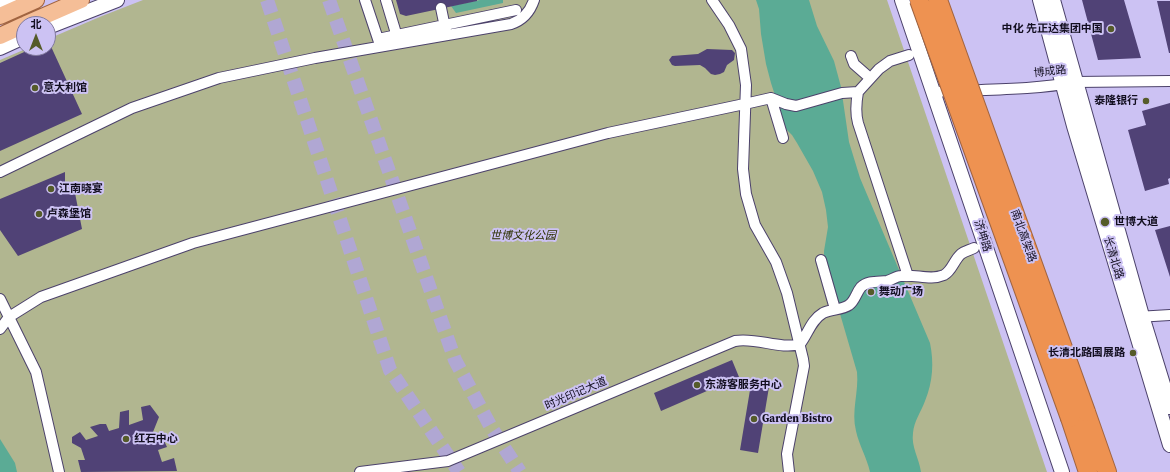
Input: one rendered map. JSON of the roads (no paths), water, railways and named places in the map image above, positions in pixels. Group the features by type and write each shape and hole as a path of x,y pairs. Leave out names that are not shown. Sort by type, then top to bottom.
{"highway":[{"name":"南北高架路","path":"919,0 1070,418 1088,472"},
{"name":"南北高架路","path":"938,0 1107,472"}],"main road":[{"path":"0,4 9,0"},
{"path":"0,16 36,0"},
{"path":"44,16 81,0"},
{"path":"56,24 117,0"},
{"name":"济坤路","path":"902,0 1062,472"},
{"name":"长清北路","path":"1040,0 1069,83 1136,317 1143,351 1170,445"},
{"name":"长清北路","path":"1053,0 1068,52 1069,83"},
{"path":"0,36 16,28"},
{"path":"0,48 16,41"},
{"name":"长清北路","path":"1136,317 1170,407"}],"street":[{"path":"365,0 379,43"},
{"path":"386,0 398,40"},
{"path":"0,172 132,108 219,78 379,43 447,36 511,24 519,21 526,15 534,0"},
{"path":"712,0 729,25 741,49 746,85 743,169 746,194 755,225 776,262 787,293 804,366 787,454 789,472"},
{"path":"398,40 515,5 519,21"},
{"path":"441,8 447,36"},
{"path":"851,56 854,64 870,78"},
{"path":"908,276 858,123 856,110 858,92 870,78 890,61 909,56"},
{"name":"博成路","path":"933,92 1069,83 1170,81"},
{"path":"0,329 9,316 40,297 193,243 608,133 771,98 796,106 842,94 858,92"},
{"path":"771,98 783,138"},
{"path":"800,344 806,337 814,320 822,314 848,306 853,302 862,286 874,281 889,280 902,276 930,278 946,274 959,255 964,251 974,248"},
{"path":"821,260 835,309"},
{"path":"0,299 36,372 59,472"},
{"path":"1136,317 1170,315"},
{"name":"时光印记大道","path":"360,472 448,460 735,341 751,340 788,346 800,344"}],"tunnel":[{"path":"267,0 390,370 459,472"},
{"path":"329,0 455,360 492,429 520,472"}],"place":[{"name":"中化 先正达集团中国","path":"1111,29"},
{"name":"意大利馆","path":"35,88"},
{"name":"泰隆银行","path":"1146,101"},
{"name":"江南晓宴","path":"51,189"},
{"name":"卢森堡馆","path":"39,214"},
{"name":"世博大道","path":"1105,222"},
{"name":"舞动广场","path":"871,292"},
{"name":"长清北路国展路","path":"1133,353"},
{"name":"东游客服务中心","path":"697,385"},
{"name":"Garden Bistro","path":"754,419"},
{"name":"红石中心","path":"126,439"}],"park label":[{"name":"世博文化公园","path":"523,236"}]}
